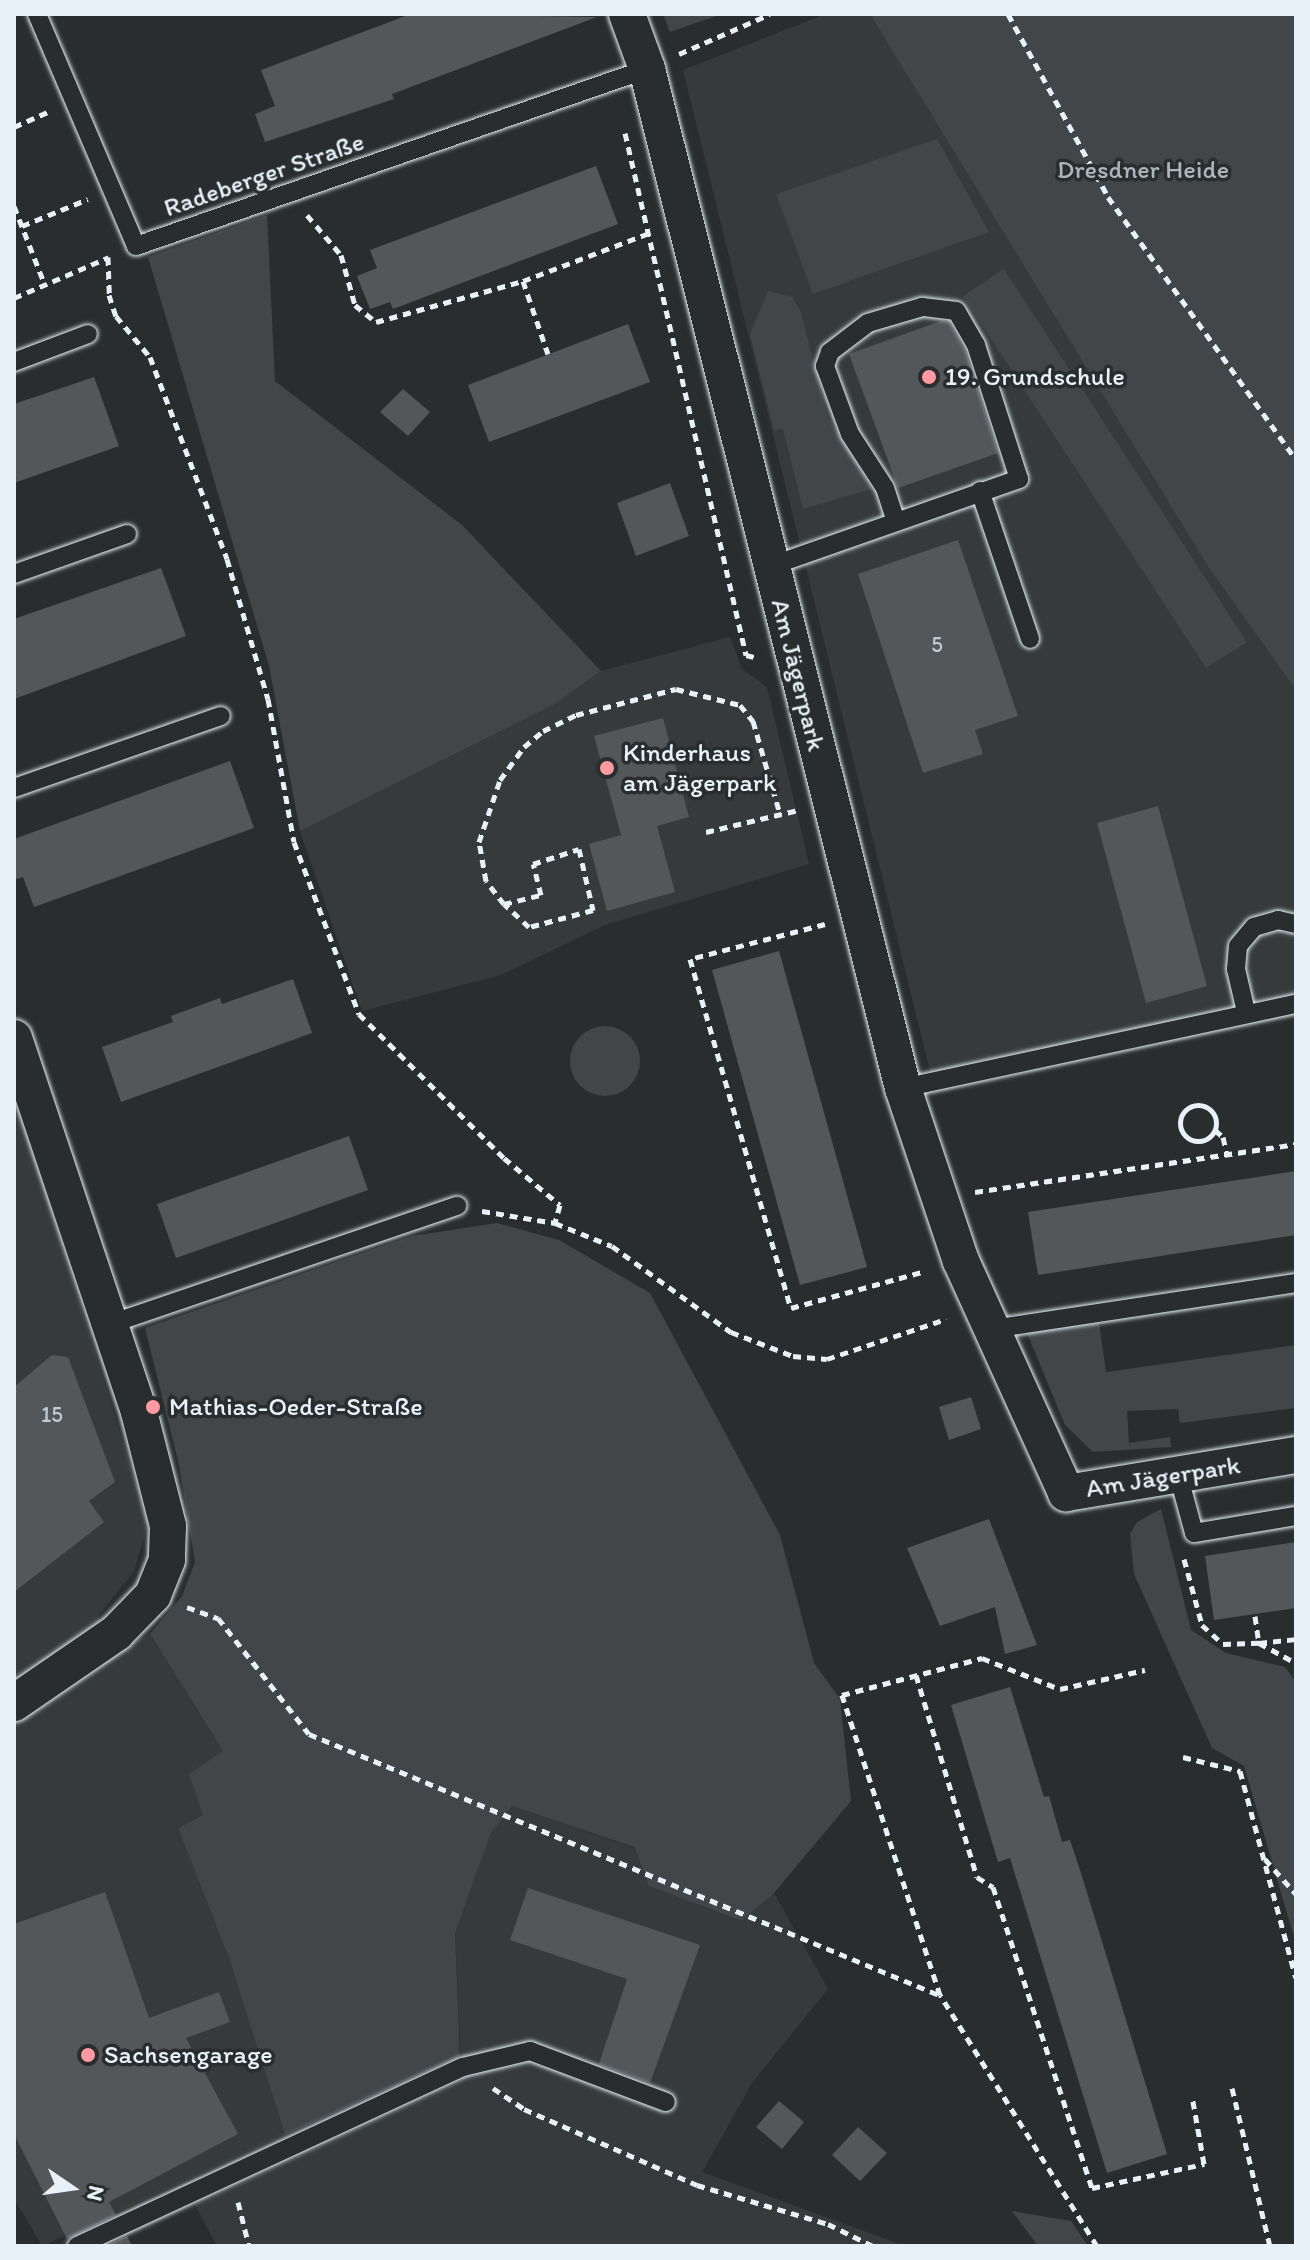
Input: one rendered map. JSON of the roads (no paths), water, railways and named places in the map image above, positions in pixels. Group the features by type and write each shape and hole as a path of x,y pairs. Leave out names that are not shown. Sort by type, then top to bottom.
{"street":[{"name":"Am Jägerpark","path":"627,14 647,69 903,1088 961,1261 1066,1493 1296,1455"},
{"path":"14,1038 110,1324 160,1484 168,1526 167,1560 153,1595 116,1633 14,1703"}],"lane":[{"name":"Radeberger Straße","path":"37,14 136,246 647,69"},
{"path":"771,566 1019,479 999,407 963,318 956,311 922,307 868,323 830,352 825,366 850,434 885,488 896,521"},
{"path":"14,362 88,334"},
{"path":"980,491 1030,639"},
{"path":"14,574 127,534"},
{"path":"14,788 221,716"},
{"path":"1246,1012 1236,969 1238,946 1254,927 1278,920 1296,924"},
{"path":"903,1088 1246,1012 1296,1004"},
{"path":"110,1324 457,1206"},
{"path":"987,1317 1296,1283"},
{"path":"1178,1474 1194,1533 1296,1516"},
{"path":"77,2246 463,2067 530,2051 666,2102"}],"place":[{"name":"19. Grundschule","path":"929,377"},
{"name":"Kinderhaus am Jägerpark","path":"607,768"},
{"name":"Mathias-Oeder-Straße","path":"153,1407"},
{"name":"Sachsengarage","path":"88,2055"}],"park label":[{"name":"Dresdner Heide","path":"1143,170"}]}
